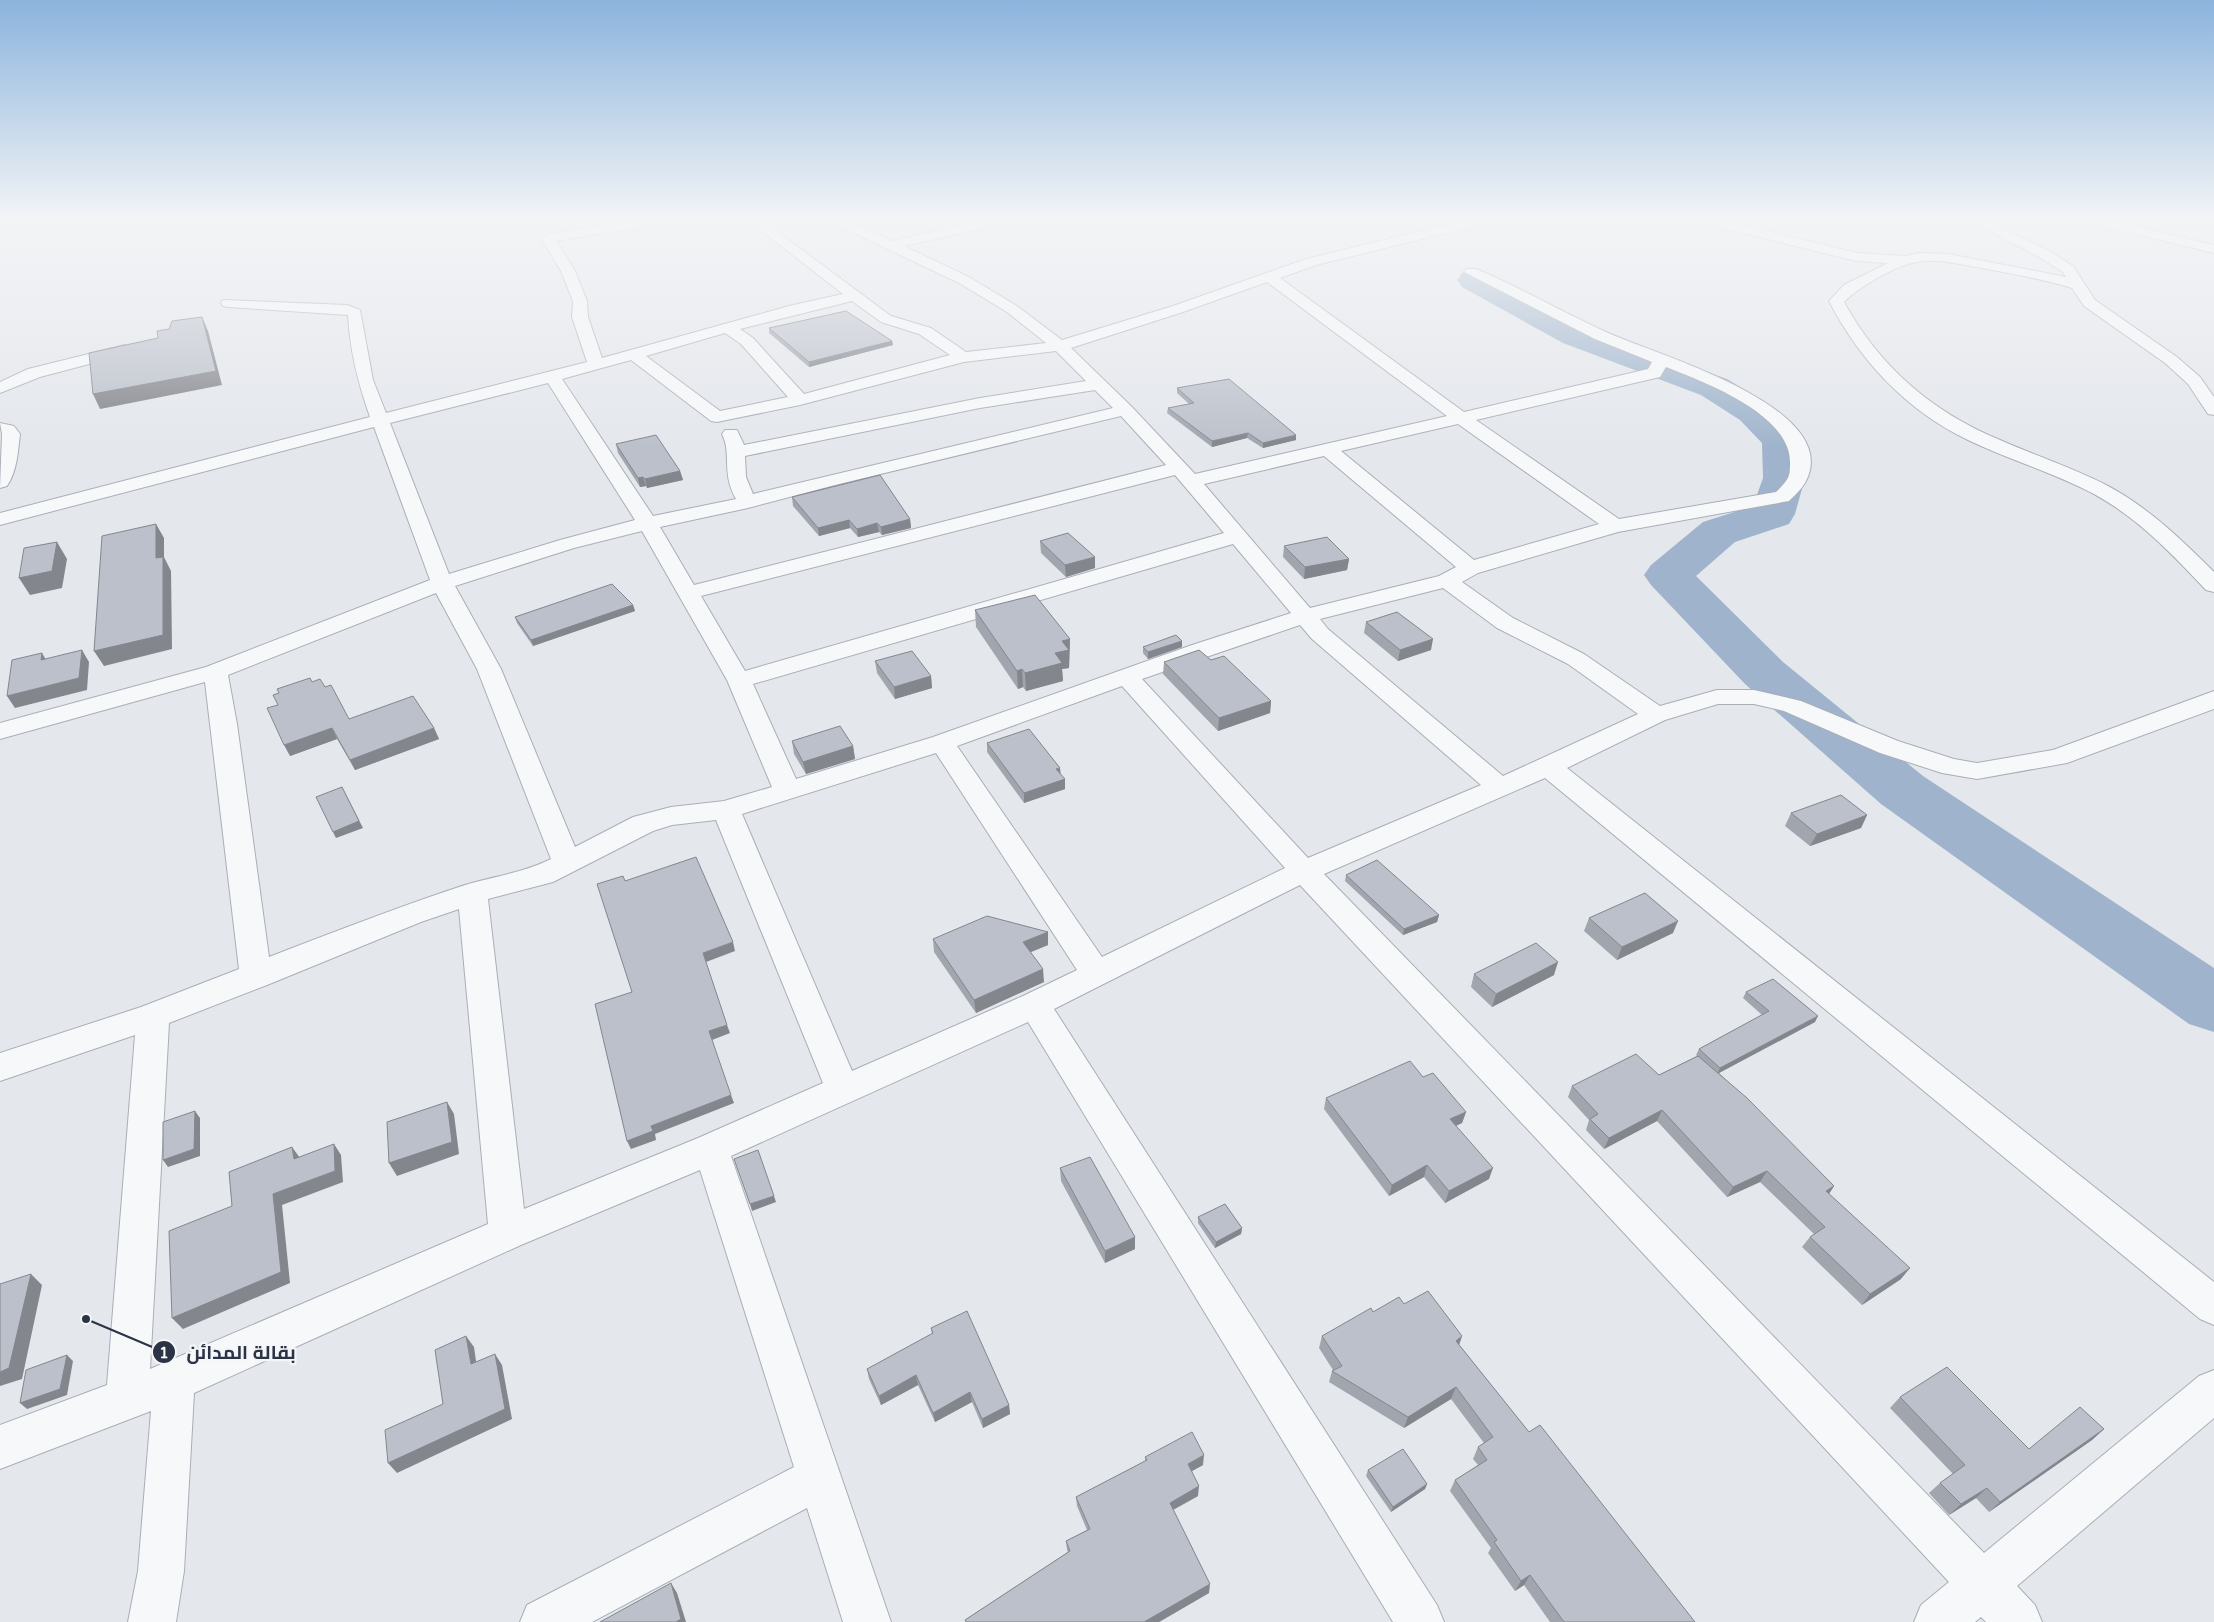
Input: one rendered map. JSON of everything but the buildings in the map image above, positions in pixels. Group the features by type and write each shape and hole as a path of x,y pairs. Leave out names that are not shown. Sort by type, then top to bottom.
{"street":[{"path":"578,297 580,317 596,365"},
{"path":"0,520 246,453 635,355 809,305 850,297"},
{"path":"854,297 886,319 925,331 963,357"},
{"path":"992,297 1012,309 1060,346 1125,410 1185,474 1305,616 1339,652 1499,788"},
{"path":"718,418 800,400 963,357 1060,346 1209,297"},
{"path":"1296,297 1461,418 1615,526"},
{"path":"0,1067 153,1016 256,977 410,914 472,893 536,877 642,824 671,816 726,810 942,743 1305,616 1458,574 1615,526 1782,497 1797,480 1800,460 1797,444 1786,428 1763,407 1732,390 1602,336 1525,297"},
{"path":"1840,297 1836,301 1844,318 1859,339 1901,388 1925,408 1958,428 2058,470 2102,491 2137,512 2214,585"},
{"path":"2086,297 2089,302 2171,360 2194,381 2214,410"},
{"path":"228,303 285,308 352,310 355,313 357,343 365,380 442,584 488,669 566,863"},
{"path":"727,328 747,341 800,400"},
{"path":"0,388 34,373 139,347"},
{"path":"635,355 718,418 733,436 737,452 735,470 738,484 748,502"},
{"path":"688,593 1185,474 1327,449 1654,373 1661,361"},
{"path":"7,366 34,373"},
{"path":"552,377 648,524 739,680 787,790"},
{"path":"737,452 980,403 1099,384"},
{"path":"0,731 215,672 442,584 567,544 1125,410"},
{"path":"0,428 8,430 11,434 8,460 0,482"},
{"path":"1327,449 1458,574 1505,624 1576,660 1656,716"},
{"path":"739,680 1237,536"},
{"path":"215,672 224,724 256,977"},
{"path":"1127,677 1304,871 2018,1622"},
{"path":"0,1447 174,1381 508,1233 711,1149 1034,1005 1304,871 1548,767 1656,716 1717,697 1754,697 1792,706 1907,752 1951,767 1978,771 2058,756 2207,703 2214,698"},
{"path":"942,743 1096,973"},
{"path":"1548,767 2214,1306"},
{"path":"726,810 843,1090"},
{"path":"472,893 508,1233"},
{"path":"1034,1005 1420,1622"},
{"path":"126,1399 153,1016"},
{"path":"711,1149 867,1622"},
{"path":"152,1622 161,1571 174,1381"},
{"path":"1938,1622 2214,1391"},
{"path":"544,1622 818,1478"}],"waterway":[{"path":"1503,297 1575,336 1714,387 1754,412 1782,440 1784,478 1773,514 1719,532 1668,575 1764,673 1902,790 2214,1004"}],"place":[{"name":"بقالة المدائن","path":"86,1319"}]}
